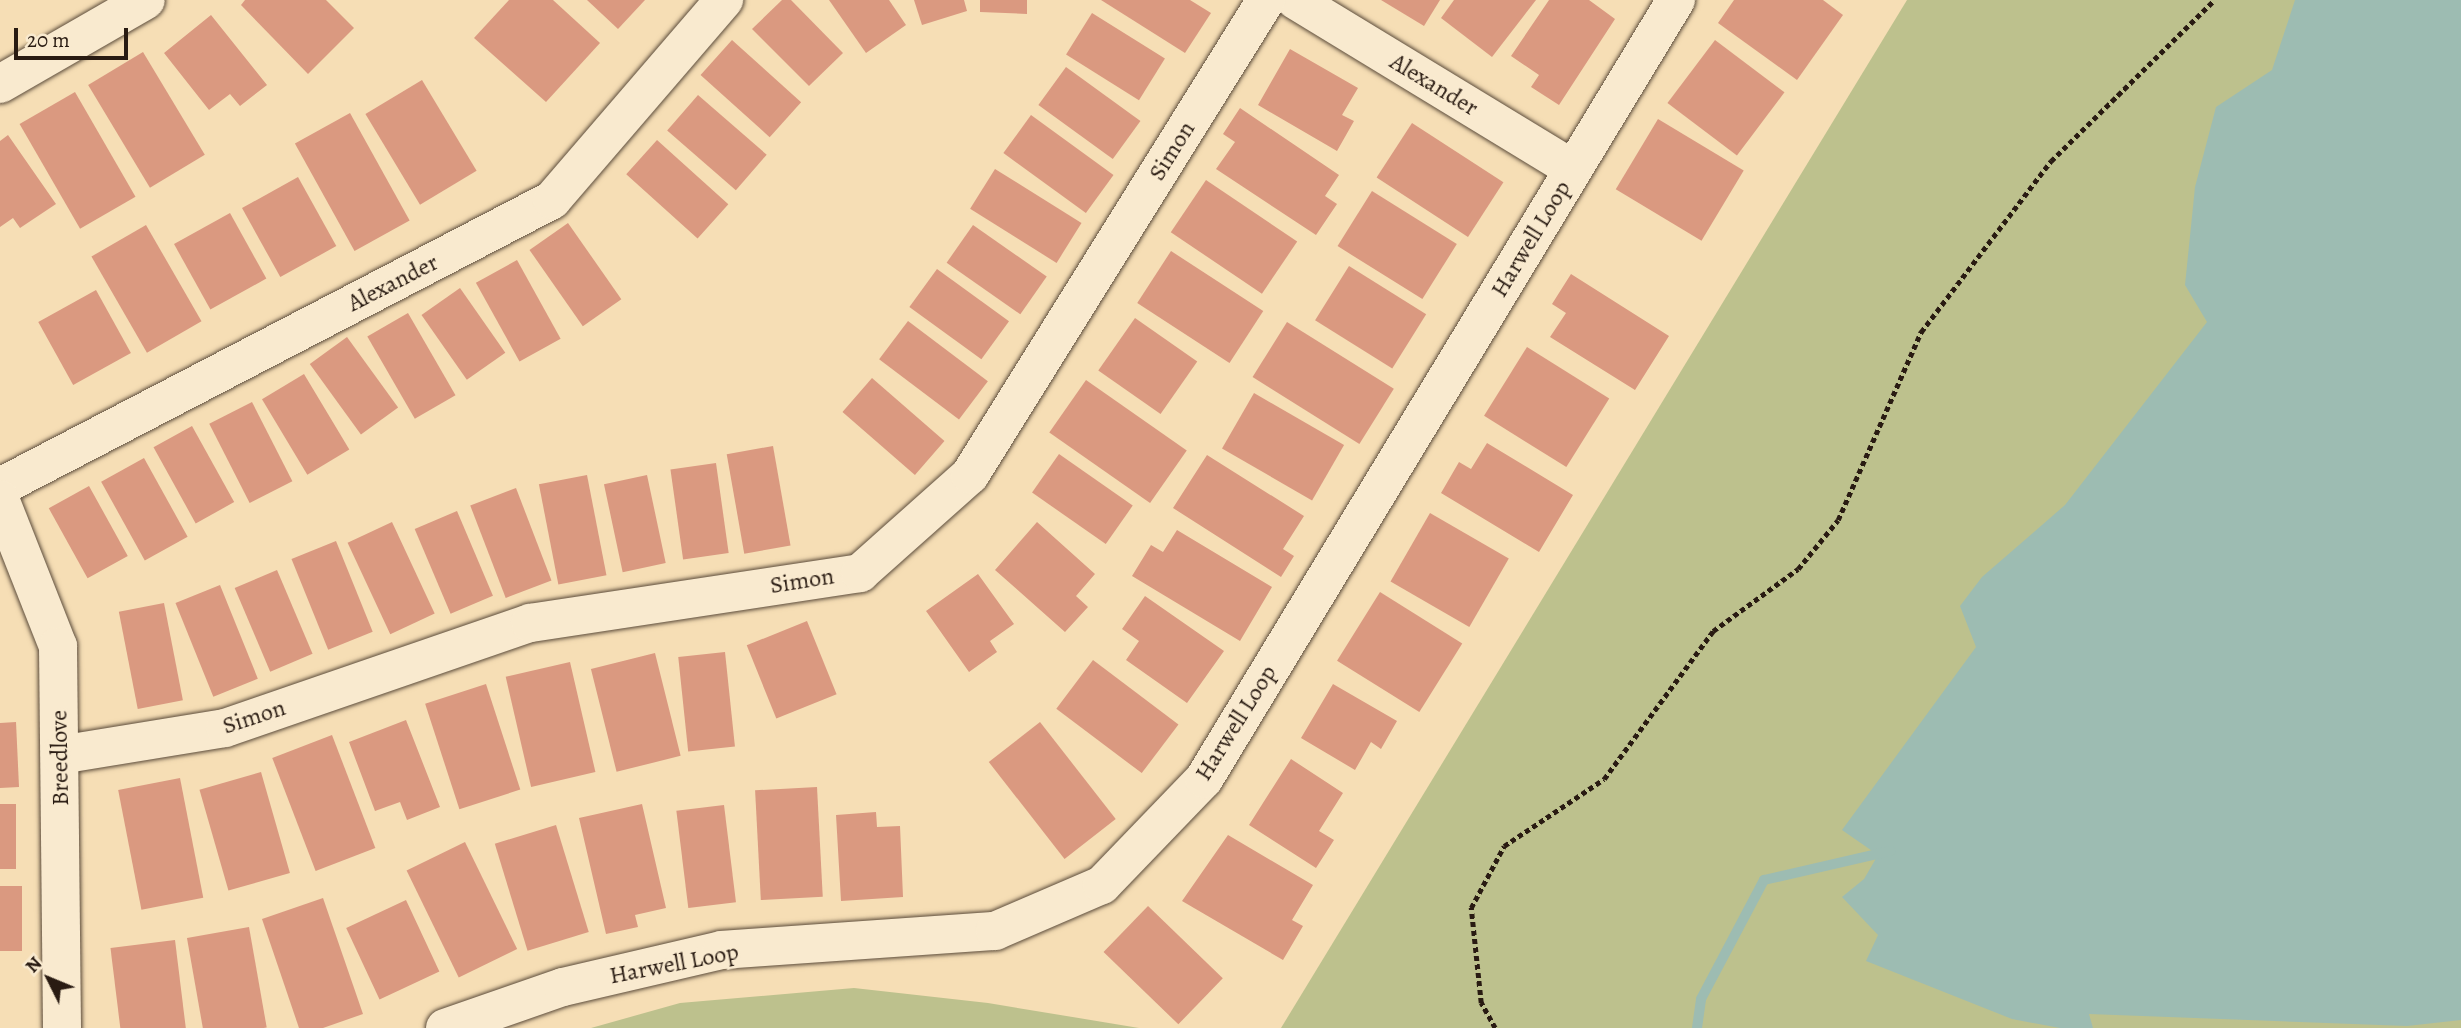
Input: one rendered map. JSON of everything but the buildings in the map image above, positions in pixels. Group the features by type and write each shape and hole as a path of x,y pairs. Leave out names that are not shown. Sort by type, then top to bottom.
{"street":[{"path":"0,83 146,0"},
{"name":"Alexander","path":"0,487 552,201 724,0"},
{"name":"Simon","path":"60,755 225,728 530,623 859,573 971,475 1266,0"},
{"name":"Alexander","path":"1295,0 1573,169"},
{"name":"Harwell Loop","path":"445,1028 562,987 722,950 995,932 1102,885 1204,779 1676,0"},
{"name":"Breedlove","path":"0,499 58,646 62,1028"}],"path":[{"path":"1495,1028 1481,1003 1471,908 1504,846 1604,779 1713,631 1798,569 1838,520 1920,332 2051,161 2214,0"}],"green space":[{"path":"1907,0 2461,0 2461,1028 1281,1028"},
{"path":"854,988 988,1003 1139,1028 591,1028 680,1003"}],"water":[{"path":"2295,0 2461,0 2461,1020 2407,1026 2089,1014 2093,1028 2060,1028 2012,1019 1866,961 1878,935 1842,897 1864,879 1878,855 1842,830 1976,647 1960,606 1982,577 2065,505 2207,322 2185,285 2195,187 2216,107 2272,70"}],"waterway":[{"path":"1697,1028 1701,999 1764,880 1891,851"}]}
